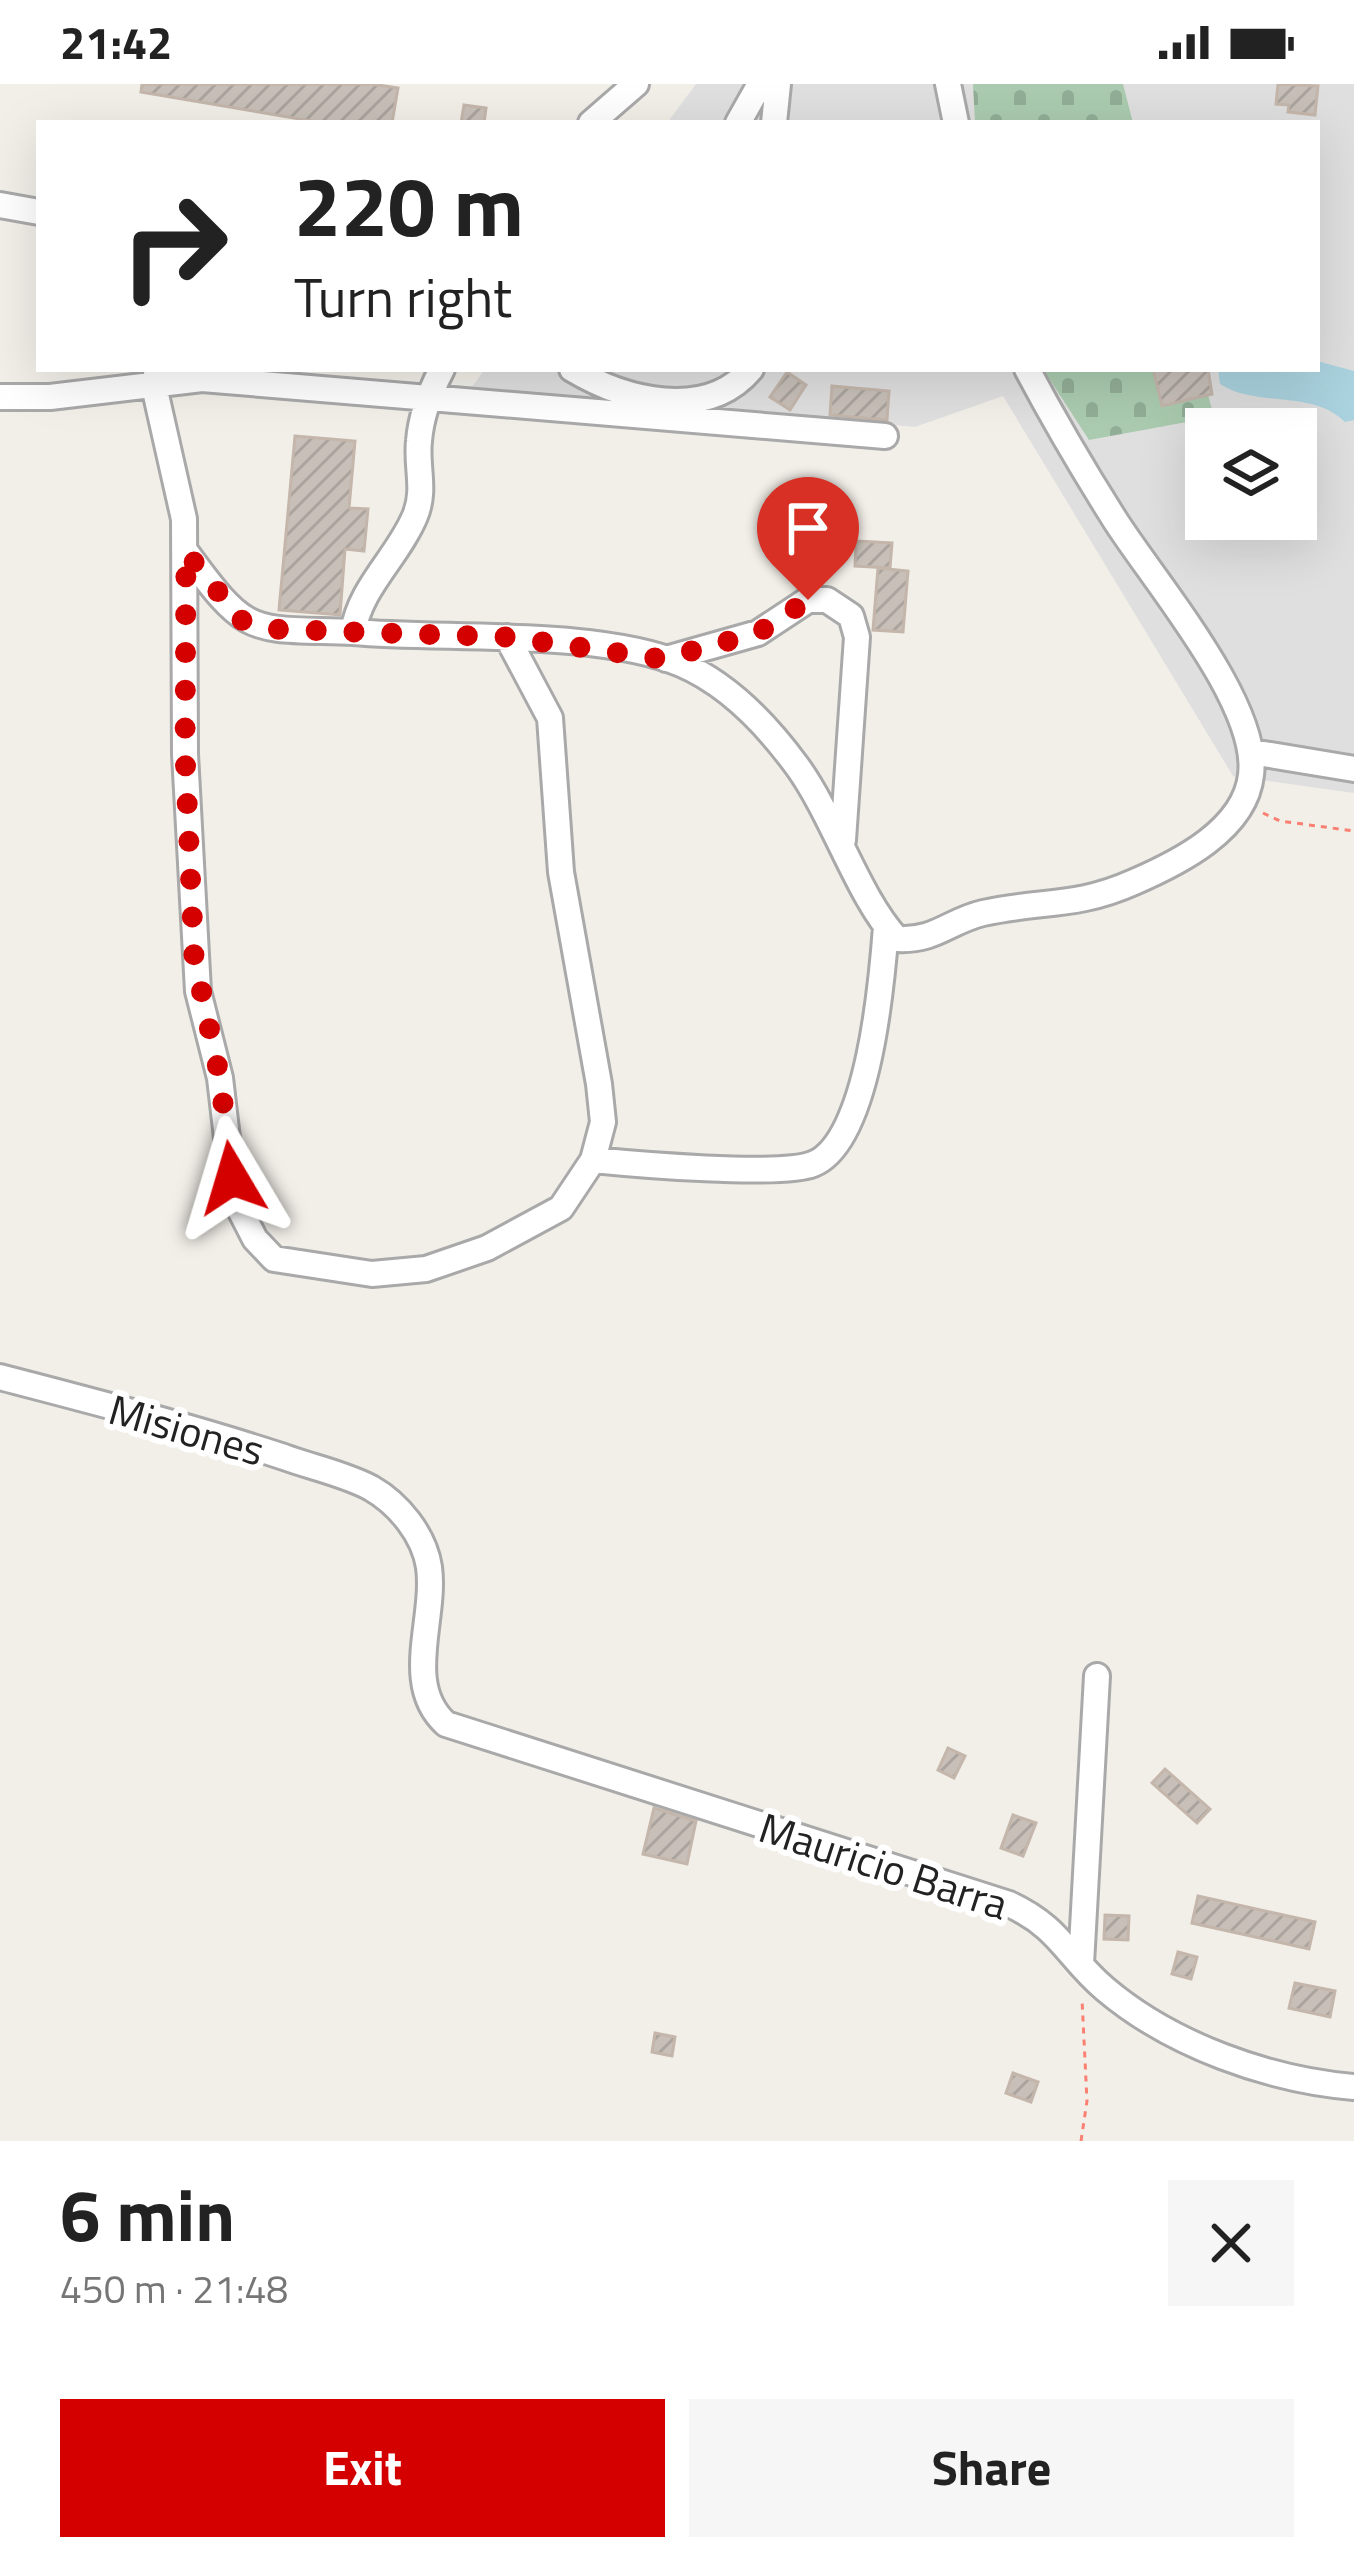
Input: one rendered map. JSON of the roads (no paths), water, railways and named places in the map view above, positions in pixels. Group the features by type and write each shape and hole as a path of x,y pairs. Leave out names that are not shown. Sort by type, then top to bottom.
{"street":[{"path":"594,120 636,84"},
{"path":"740,120 760,84"},
{"path":"774,120 778,84"},
{"path":"948,84 955,120"},
{"path":"0,205 36,211"},
{"path":"353,632 356,611 414,520 422,496 418,443 427,398 440,372"},
{"path":"577,372 611,391 660,400 708,398 735,387 748,372"},
{"path":"186,552 241,620 268,629 507,637 662,659 726,692 768,728 843,840 897,940 924,940 976,915 1089,902 1191,854 1216,834 1251,780 1252,752 1215,664 1115,520 1029,372"},
{"path":"156,377 186,552 185,754 194,956 220,1078 234,1198 255,1240 274,1259 371,1274 426,1269 487,1248 561,1208 593,1160 603,1122 561,872 550,718 507,637"},
{"path":"0,397 156,377 202,379 885,436"},
{"path":"662,659 758,633 808,600 826,600 851,616 857,637 843,840"},
{"path":"1252,752 1354,769"},
{"path":"593,1160 777,1170 813,1164 836,1148 872,1055 886,926"},
{"name":"Misiones","path":"0,1377 201,1429 371,1488 404,1516 427,1557 431,1588 422,1686 428,1708 446,1724"},
{"path":"1081,1964 1097,1676"},
{"name":"Mauricio Barra","path":"446,1724 1009,1904 1059,1933 1081,1964 1138,2013 1248,2066 1312,2084 1354,2087"}],"water":[{"path":"1320,362 1354,371 1354,420 1345,422 1317,406 1250,395 1220,384 1218,372 1320,372"}]}
